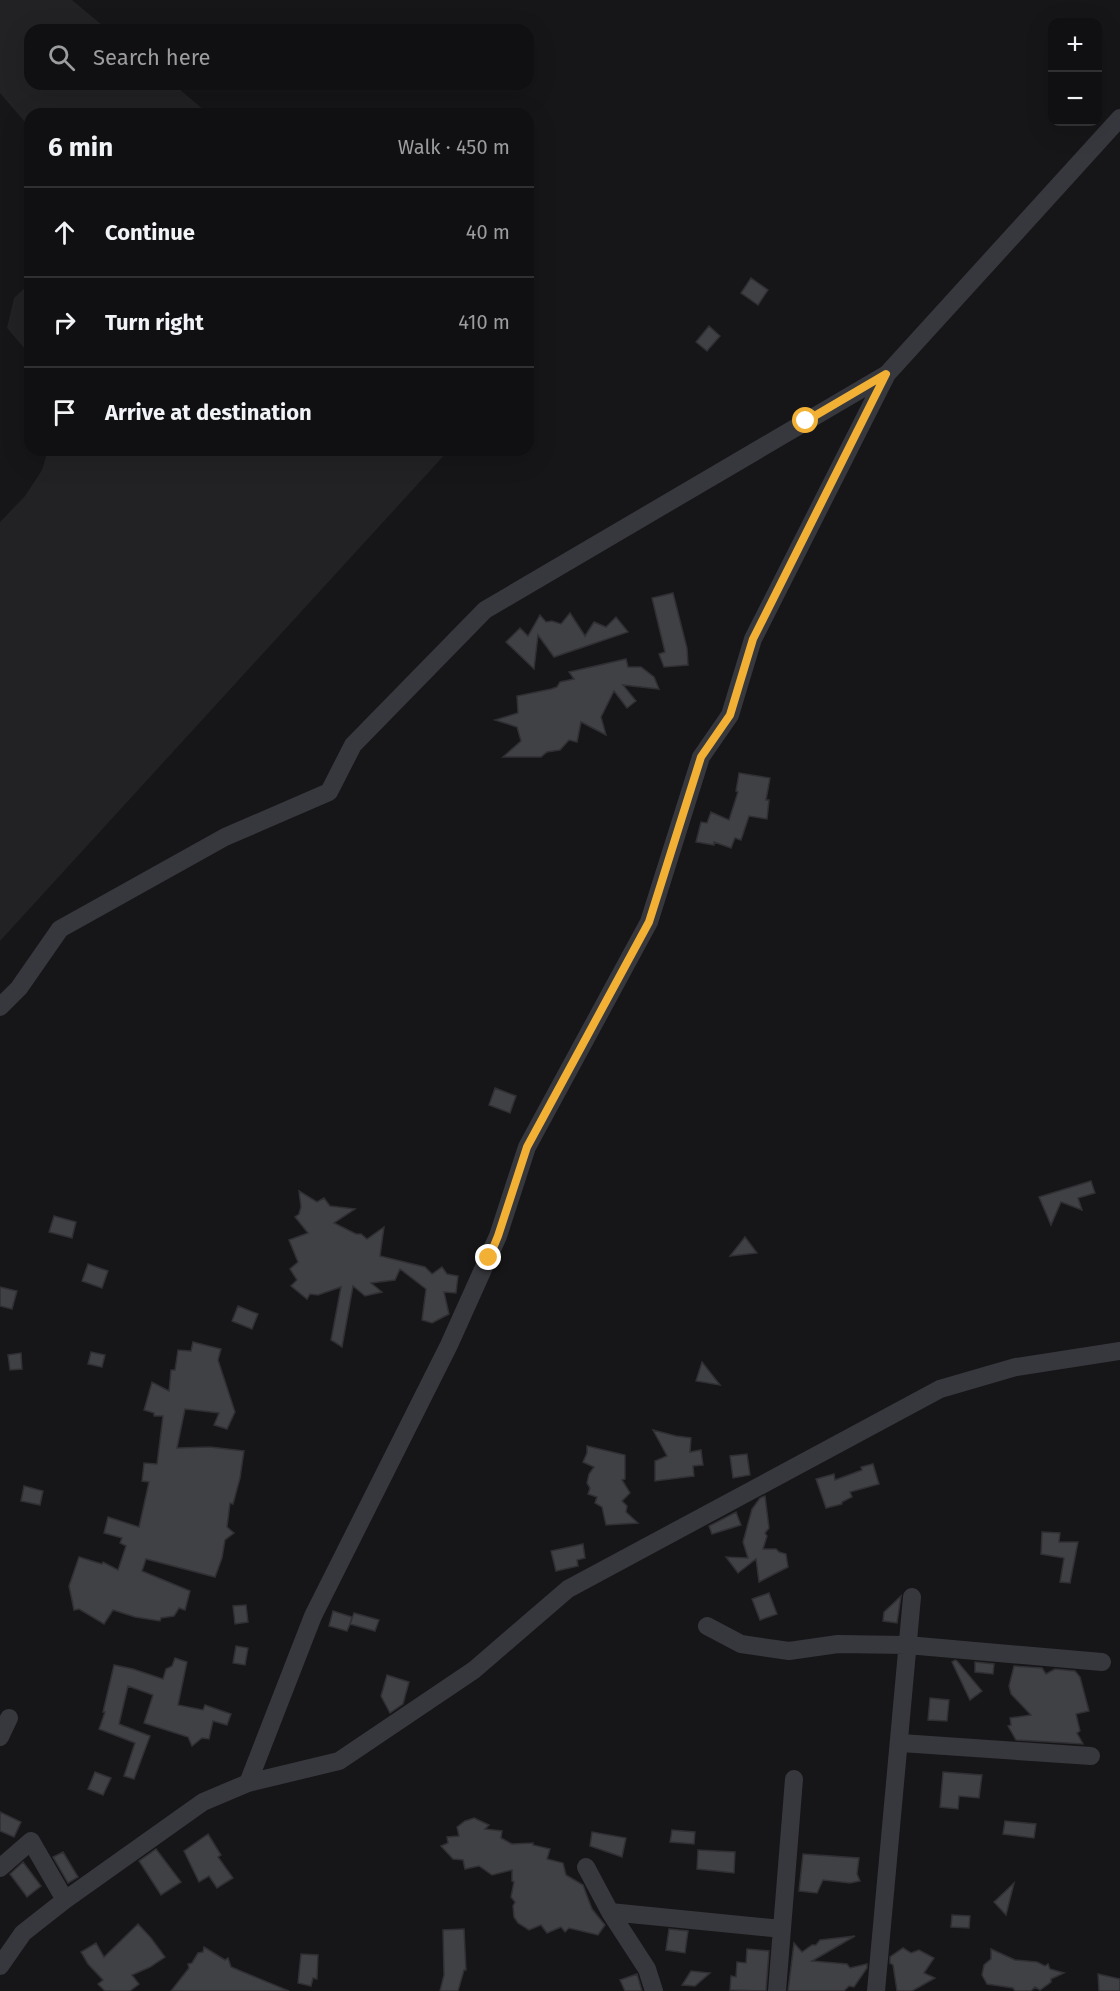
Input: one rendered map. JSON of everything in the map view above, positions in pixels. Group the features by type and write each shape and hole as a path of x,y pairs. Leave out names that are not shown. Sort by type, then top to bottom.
{"street":[{"path":"248,1783 313,1616 449,1345 498,1236 527,1147 649,922 701,757 730,715 753,639 886,374 1120,118"},
{"path":"0,1007 19,988 60,929 225,837 328,792 353,745 485,610 886,374"},
{"path":"0,1966 23,1933 64,1900 203,1802 248,1783 339,1761 474,1670 568,1589 940,1389 1016,1367 1120,1351"},
{"path":"876,1991 912,1597"},
{"path":"707,1626 741,1644 789,1651 837,1644 907,1645 1102,1662"},
{"path":"0,1737 9,1718"},
{"path":"901,1743 1091,1756"},
{"path":"777,1991 794,1779"},
{"path":"0,1868 31,1841 64,1900"},
{"path":"586,1867 610,1912 647,1969 654,1991"},
{"path":"610,1912 782,1929"}],"shaded area":[{"path":"0,0 72,0 101,24 24,24 24,90 180,90 202,108 24,108 24,121 0,93"},
{"path":"24,289 24,348 7,328 14,298"},
{"path":"46,456 444,456 0,941 0,522 25,496 42,470"}],"building":[{"path":"751,278 768,290 758,305 741,293"},
{"path":"709,326 720,336 707,351 696,342"},
{"path":"673,593 687,648 688,665 664,667 659,654 665,652 652,598"},
{"path":"570,613 585,636 594,622 606,627 616,617 628,632 554,657 538,635 534,669 506,642 520,628 528,636 540,615 546,622 561,624"},
{"path":"626,659 628,667 641,667 654,677 659,689 623,685 636,701 627,708 614,691 601,717 606,735 581,722 577,742 569,740 560,750 547,752 541,757 503,757 521,741 517,727 495,720 518,713 517,696 551,689 557,687 560,682 574,679 569,672"},
{"path":"739,773 770,778 766,800 769,800 767,819 749,816 741,840 735,838 731,848 714,842 714,845 696,842 701,822 707,823 711,812 729,820 738,792 736,791"},
{"path":"495,1088 516,1096 510,1113 489,1105"},
{"path":"1091,1181 1095,1193 1078,1198 1082,1210 1061,1202 1051,1225 1039,1197"},
{"path":"299,1191 317,1202 324,1198 330,1206 355,1209 334,1223 356,1234 361,1234 367,1239 384,1227 380,1256 425,1267 432,1274 442,1267 447,1274 458,1276 456,1293 444,1292 449,1314 432,1323 422,1320 426,1289 400,1269 395,1280 371,1283 382,1292 365,1296 353,1286 342,1347 331,1340 341,1287 318,1295 310,1294 307,1299 291,1286 297,1280 290,1269 298,1262 289,1240 308,1233 295,1217 299,1214 301,1207"},
{"path":"54,1216 76,1222 72,1238 49,1232"},
{"path":"745,1237 757,1253 730,1256"},
{"path":"88,1264 108,1271 102,1288 82,1281"},
{"path":"0,1287 17,1291 12,1309 0,1306"},
{"path":"238,1306 258,1314 252,1329 232,1321"},
{"path":"193,1342 221,1349 218,1360 235,1412 227,1429 214,1425 219,1413 185,1409 177,1448 210,1447 244,1451 233,1504 230,1503 227,1527 234,1533 225,1540 222,1558 215,1577 146,1559 142,1571 190,1591 185,1610 179,1608 174,1616 161,1618 160,1621 135,1617 113,1610 104,1624 79,1609 74,1610 69,1586 79,1557 102,1564 103,1562 118,1570 126,1546 120,1543 122,1538 104,1533 108,1517 139,1527 149,1482 142,1481 144,1463 157,1464 163,1416 154,1416 154,1413 144,1410 152,1382 169,1391 171,1370 175,1370 178,1350 191,1351"},
{"path":"91,1352 105,1355 102,1367 88,1364"},
{"path":"21,1353 22,1369 10,1370 8,1355"},
{"path":"702,1362 720,1385 696,1381"},
{"path":"653,1430 691,1438 690,1452 701,1450 703,1465 693,1466 694,1476 655,1481 655,1461 667,1456"},
{"path":"587,1446 625,1455 625,1479 622,1480 630,1493 622,1501 627,1506 626,1512 638,1523 606,1525 602,1507 595,1503 597,1497 588,1494 589,1474 594,1467 583,1462"},
{"path":"747,1454 750,1475 733,1478 730,1456"},
{"path":"873,1464 879,1484 850,1492 852,1497 842,1504 826,1508 816,1479 834,1474 835,1480 862,1470 861,1467"},
{"path":"24,1486 43,1491 40,1505 21,1501"},
{"path":"765,1496 769,1528 765,1533 767,1536 763,1549 776,1549 786,1554 788,1567 759,1582 756,1559 738,1573 726,1557 748,1558 743,1542 752,1509 760,1498"},
{"path":"736,1512 741,1525 712,1534 709,1526"},
{"path":"1042,1532 1060,1533 1059,1542 1078,1542 1070,1583 1060,1582 1064,1558 1041,1554"},
{"path":"583,1544 585,1558 577,1560 578,1566 556,1571 551,1551"},
{"path":"769,1593 777,1614 760,1620 752,1599"},
{"path":"901,1596 897,1623 883,1621 884,1612"},
{"path":"246,1605 248,1622 235,1624 233,1606"},
{"path":"333,1611 352,1617 347,1631 329,1626"},
{"path":"354,1613 379,1620 375,1631 350,1624"},
{"path":"236,1646 248,1648 245,1665 233,1663"},
{"path":"175,1658 187,1662 178,1705 203,1710 205,1705 231,1714 227,1725 213,1721 209,1739 202,1738 192,1746 188,1737 144,1723 153,1695 128,1686 119,1724 150,1736 134,1779 124,1776 135,1743 99,1729 105,1712 103,1712 114,1665 163,1679 166,1669 172,1666"},
{"path":"955,1660 982,1691 970,1700 952,1662"},
{"path":"975,1662 994,1664 993,1674 975,1672"},
{"path":"1014,1666 1042,1668 1046,1674 1055,1669 1075,1671 1080,1677 1089,1711 1076,1714 1080,1731 1077,1733 1083,1744 1016,1740 1008,1726 1011,1725 1010,1718 1031,1715 1011,1694 1009,1686"},
{"path":"387,1675 409,1682 403,1704 390,1713 381,1696"},
{"path":"930,1698 949,1700 947,1721 928,1720"},
{"path":"95,1772 111,1778 103,1795 88,1789"},
{"path":"943,1772 982,1775 979,1798 959,1796 958,1809 940,1807"},
{"path":"0,1812 21,1822 14,1837 0,1831"},
{"path":"474,1818 489,1825 485,1829 502,1831 501,1838 512,1844 533,1843 533,1845 550,1849 547,1859 563,1863 566,1875 583,1885 592,1909 605,1925 598,1935 569,1928 565,1932 561,1927 547,1933 541,1925 529,1930 518,1923 514,1917 515,1902 511,1897 514,1882 512,1881 512,1870 492,1875 479,1866 465,1869 463,1860 453,1859 441,1846 448,1843 447,1837 459,1836 457,1827"},
{"path":"1005,1821 1036,1824 1034,1838 1003,1834"},
{"path":"672,1830 695,1832 694,1844 670,1842"},
{"path":"592,1832 626,1838 622,1857 590,1846"},
{"path":"208,1834 221,1855 218,1857 233,1878 217,1888 209,1876 199,1882 184,1851"},
{"path":"156,1849 181,1882 161,1895 139,1861"},
{"path":"698,1850 735,1852 734,1873 697,1869"},
{"path":"63,1852 78,1877 68,1883 53,1857"},
{"path":"803,1854 859,1858 857,1874 860,1881 850,1883 823,1880 817,1893 799,1891"},
{"path":"23,1862 41,1886 27,1897 10,1874"},
{"path":"1014,1883 1006,1915 994,1902"},
{"path":"952,1915 970,1916 969,1928 951,1927"},
{"path":"138,1924 165,1957 132,1975 139,1984 130,1991 105,1991 98,1984 103,1980 88,1964 81,1952 96,1943 104,1957"},
{"path":"464,1929 466,1970 464,1970 458,1991 440,1991 444,1975 443,1930"},
{"path":"669,1929 688,1931 685,1953 666,1950"},
{"path":"855,1936 812,1961 847,1964 850,1968 867,1964 867,1968 854,1987 849,1986 844,1991 788,1991 794,1943 802,1952 816,1945 820,1940"},
{"path":"204,1947 225,1960 228,1958 231,1967 289,1991 171,1991 189,1968 188,1964 192,1963 198,1953 203,1952"},
{"path":"903,1948 911,1953 919,1950 934,1958 924,1973 935,1978 912,1991 897,1991 893,1965 890,1963 890,1957"},
{"path":"747,1949 769,1951 766,1991 730,1990 731,1976 736,1977 737,1962 746,1963"},
{"path":"991,1949 1015,1960 1037,1962 1045,1966 1048,1964 1050,1969 1064,1973 1051,1979 1051,1982 1040,1990 1035,1987 1031,1991 1015,1991 1013,1988 987,1984 982,1975 984,1965 991,1959"},
{"path":"301,1954 318,1955 317,1979 313,1978 311,1986 298,1983"},
{"path":"691,1971 710,1973 695,1986 682,1985"},
{"path":"637,1974 642,1991 625,1991 620,1980"},
{"path":"1098,1974 1120,1979 1120,1991 1099,1991"}],"route":[{"path":"489,1258 527,1147 649,922 701,757 730,715 753,639 886,374 806,421"}]}
